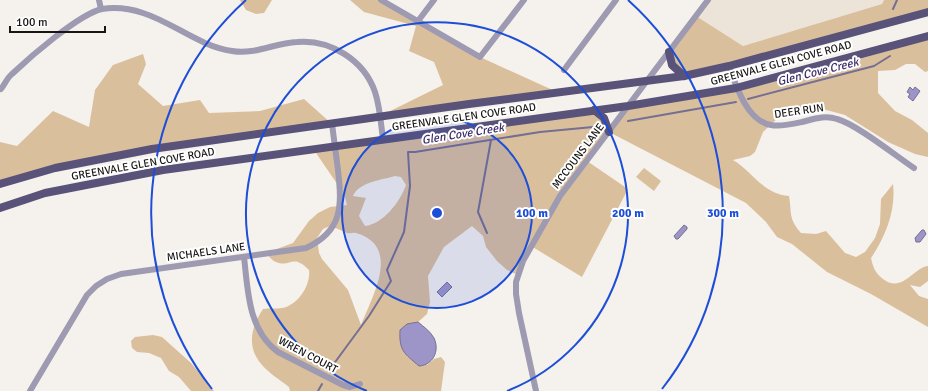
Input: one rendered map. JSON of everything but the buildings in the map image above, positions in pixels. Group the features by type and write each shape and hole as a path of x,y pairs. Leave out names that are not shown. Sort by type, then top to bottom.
{"main road":[{"name":"GREENVALE GLEN COVE ROAD","path":"0,184 93,159 152,149 380,116 684,76 729,66 928,12"},
{"name":"GREENVALE GLEN COVE ROAD","path":"0,208 45,193 143,173 628,106 736,88 928,36"},
{"path":"669,52 672,65 684,76"},
{"path":"594,110 604,118 609,132"}],"street":[{"path":"99,0 101,9"},
{"path":"381,0 480,57 524,0"},
{"path":"418,21 434,0"},
{"path":"564,70 616,0"},
{"name":"MCCOUNS LANE","path":"536,391 516,294 518,275 531,246 560,196 708,0"},
{"path":"2,89 10,75 80,19 101,9 128,9 144,13 205,43 231,51 260,51 297,42 316,42 332,47 354,61 364,72 375,92 383,140"},
{"name":"DEER RUN","path":"729,66 736,88 746,105 764,123 776,126 822,117 840,119 914,168"},
{"name":"MICHAELS LANE","path":"30,391 79,306 96,286 107,279 121,274 306,248 318,242 329,232 337,219 341,207 332,124"},
{"name":"WREN COURT","path":"244,257 254,322 268,345 278,352 343,385 350,387 360,384"}],"shaded area":[{"path":"240,0 272,0 264,13 256,14 246,10"},
{"path":"350,0 381,0 480,57 557,92 380,116 443,85 434,62 409,51 416,26 364,12"},
{"path":"708,0 884,0 882,4 743,46 696,16"},
{"path":"884,0 928,0 928,12 684,76 668,54 696,16 743,46 882,4"},
{"path":"928,37 928,71 925,72 915,64 906,64 895,70 878,71 878,93 895,111 912,120 928,133 928,157 915,154 888,142 845,115 819,108 799,111 779,117 763,132 755,152 750,156 733,160 765,187 780,194 789,196 792,219 801,233 816,234 826,231 845,253 856,257 865,252 875,238 880,224 881,199 893,184 894,194 889,222 881,241 871,258 875,270 880,277 890,283 902,282 923,267 928,266 928,281 920,287 910,285 919,296 928,299 928,327 871,294 827,272 792,244 777,237 766,222 746,203 609,132 587,161 628,189 582,277 531,246 518,275 507,270 497,261 486,247 483,236 472,226 444,247 428,276 430,302 427,314 418,322 407,324 427,365 434,359 441,357 445,362 441,391 290,391 289,387 268,371 257,358 252,344 252,337 253,330 263,309 282,308 293,303 306,288 309,276 309,270 299,262 276,262 266,253 293,243 309,221 318,213 330,207 347,205 344,194 314,150 594,110 609,131 628,106 704,94","holes":["395,176 401,177 406,185 400,198 384,217 365,226 359,216 366,198 353,196 356,191 365,185","330,226 347,233 356,233 370,240 378,249 381,260 380,273 361,325 348,290 322,259 319,253 317,238 323,229"]},
{"path":"143,54 146,64 138,84 163,106 200,100 209,113 260,111 304,99 332,124 152,149 0,184 0,142 17,146 53,111 89,127 95,90 113,65"},
{"path":"910,87 913,90 915,87 920,91 913,101 908,97 910,94 907,92"},
{"path":"644,168 661,181 654,191 636,177"},
{"path":"684,225 687,229 678,239 676,239 674,236"},
{"path":"922,230 924,230 926,234 920,242 916,242 915,238"},
{"path":"447,282 452,287 442,297 437,292"},
{"path":"418,322 427,329 436,343 436,352 434,356 428,363 419,366 406,354 400,343 400,330 407,324"},
{"path":"153,335 162,337 191,363 214,391 191,391 179,377 169,371 161,358 149,353 137,352 132,348 131,341 135,337"}],"waterway":[{"name":"Glen Cove Creek","path":"893,9 897,0"},
{"name":"Glen Cove Creek","path":"748,99 874,66 890,56"},
{"name":"Glen Cove Creek","path":"628,121 736,102"},
{"name":"Glen Cove Creek","path":"330,369 369,316 391,281 387,270 404,232 410,186 408,152 540,132 593,127"},
{"path":"487,233 478,212 491,140"},
{"name":"Glen Cove Creek","path":"318,391 322,384"}]}
